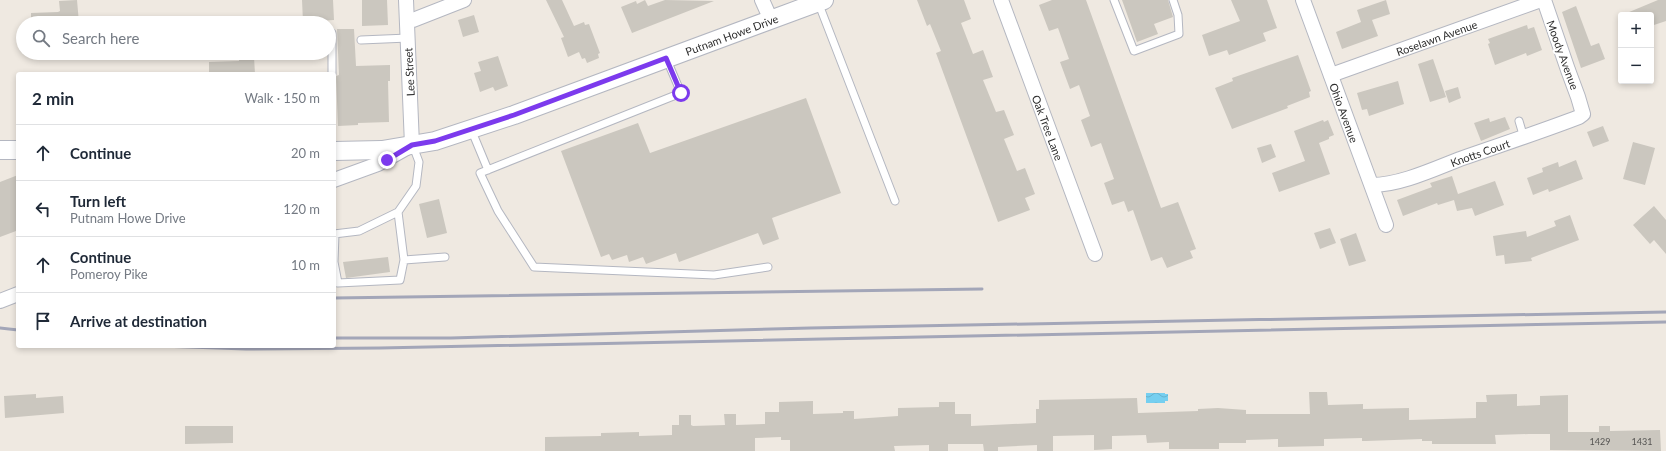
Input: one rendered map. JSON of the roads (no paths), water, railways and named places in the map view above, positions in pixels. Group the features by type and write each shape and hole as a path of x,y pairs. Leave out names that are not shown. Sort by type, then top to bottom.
{"street":[{"name":"Lee Street","path":"406,0 412,145"},
{"path":"407,20 413,20 464,0"},
{"path":"762,0 771,20"},
{"name":"Oak Tree Lane","path":"1001,0 1095,254"},
{"name":"Ohio Avenue","path":"1304,0 1386,225"},
{"name":"Roselawn Avenue","path":"1331,75 1543,0"},
{"name":"Moody Avenue","path":"1543,0 1582,111"},
{"name":"Putnam Howe Drive","path":"336,151 382,150 435,141 514,115 821,1"},
{"name":"Knotts Court","path":"1372,185 1382,185 1422,173 1524,138 1579,117 1583,114 1582,111"},
{"path":"336,179 387,160 412,145"},
{"path":"0,150 16,150"},
{"path":"0,301 16,295"}],"lane":[{"path":"1114,0 1134,51 1179,34 1178,15 1173,0"},
{"path":"821,1 895,201"},
{"path":"362,40 408,38"},
{"path":"666,58 681,93 480,173 498,210 534,267 714,275 768,267"},
{"path":"332,60 332,72"},
{"path":"1519,122 1524,138"},
{"path":"471,129 488,170"},
{"path":"336,234 359,231 398,212 416,186 419,162 412,145"},
{"path":"336,272 338,283 400,280 404,260 398,212"},
{"path":"404,260 445,257"}],"water":[{"path":"1146,393 1168,394 1168,401 1165,401 1165,403 1146,403"}],"railway":[{"path":"336,298 982,289"},
{"path":"336,338 451,338 810,328 1666,312"},
{"path":"217,348 380,348 1666,322"},
{"path":"0,328 16,330"}]}
